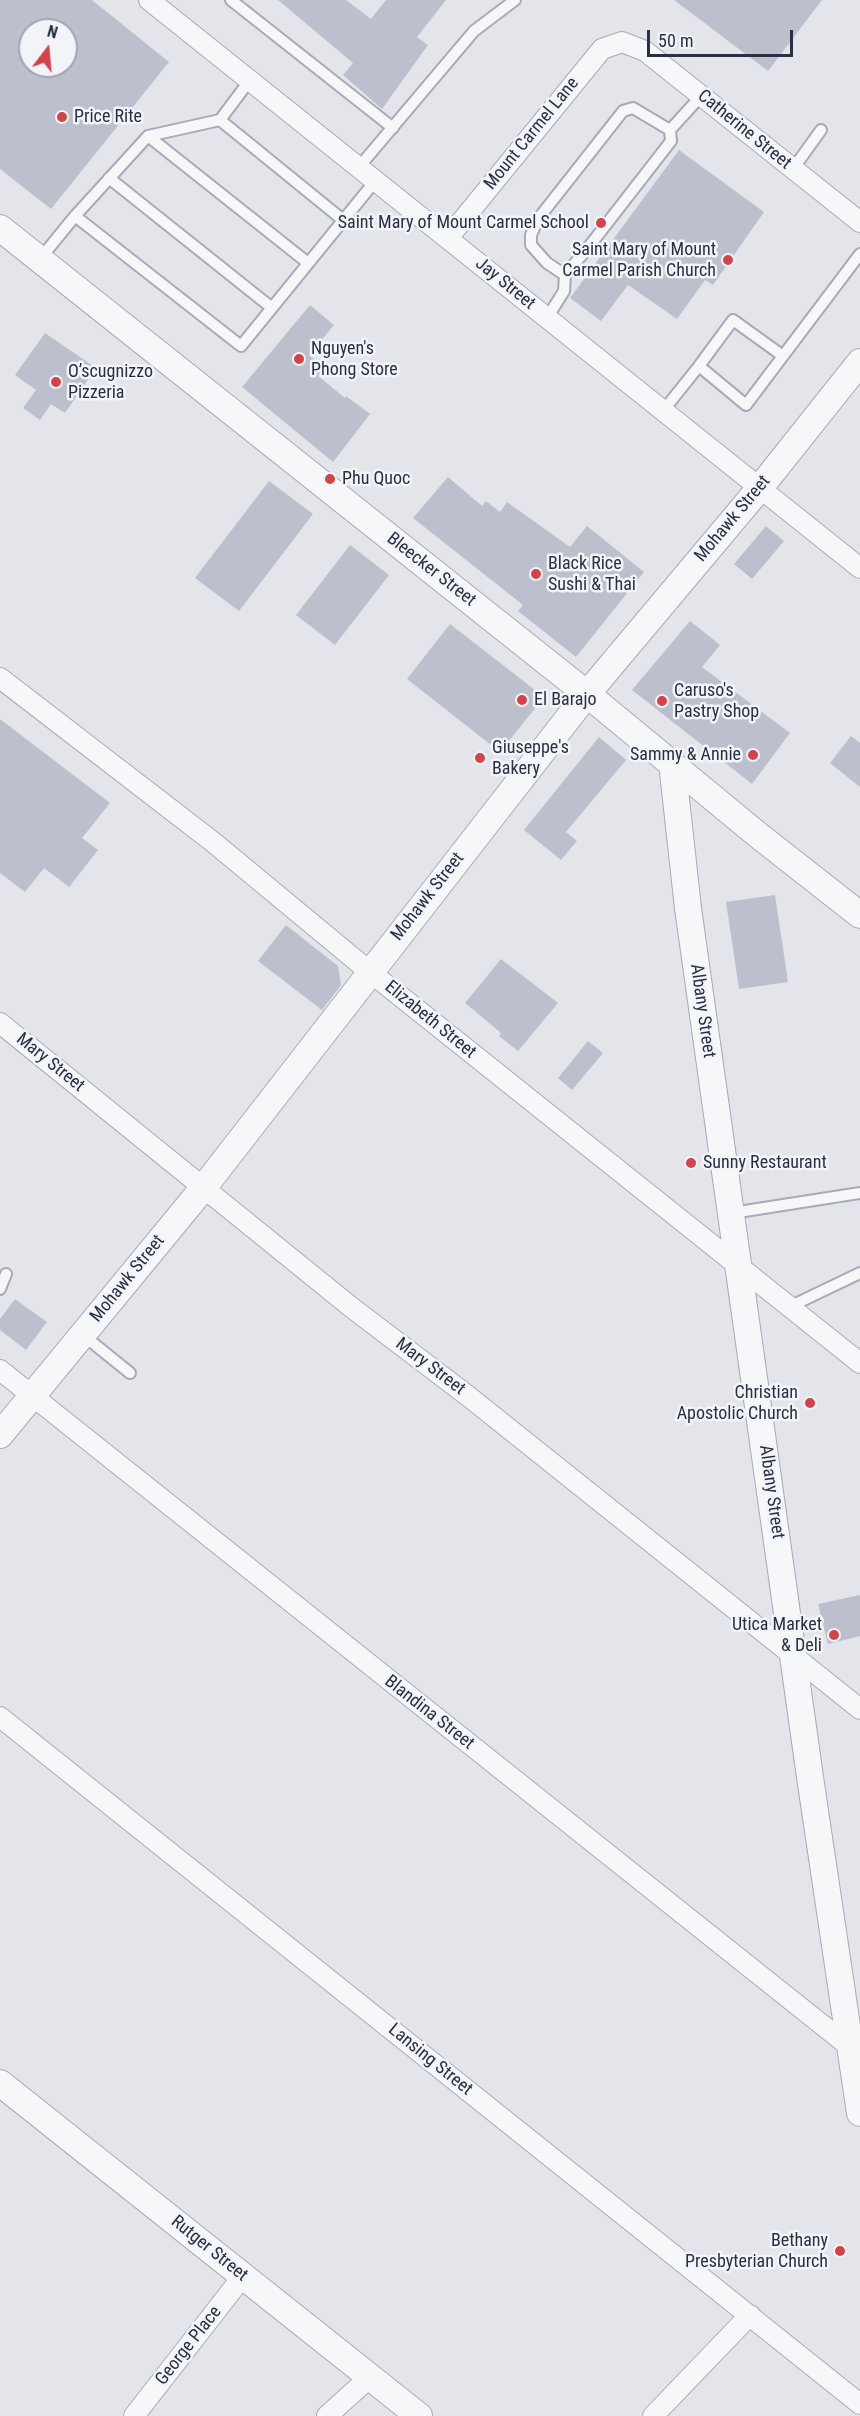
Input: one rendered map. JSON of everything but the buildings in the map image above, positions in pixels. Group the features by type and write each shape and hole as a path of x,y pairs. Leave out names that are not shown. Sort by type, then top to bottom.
{"street":[{"name":"Jay Street","path":"149,0 860,568"},
{"name":"Catherine Street","path":"625,42 645,51 860,222"},
{"name":"Mount Carmel Lane","path":"448,237 602,49 625,42"},
{"name":"Bleecker Street","path":"0,228 588,694 860,915"},
{"name":"Mohawk Street","path":"0,1435 204,1187 588,694 759,489 860,362"},
{"name":"Elizabeth Street","path":"0,678 213,842 370,972 860,1363"},
{"name":"Albany Street","path":"672,763 688,909 793,1655 856,2052 860,2113"},
{"name":"Mary Street","path":"0,1023 351,1307 468,1396 860,1709"},
{"name":"Blandina Street","path":"0,1370 856,2052"},
{"name":"Lansing Street","path":"0,1717 860,2404"},
{"name":"Rutger Street","path":"0,2083 419,2416"},
{"name":"George Place","path":"134,2416 243,2276"},
{"path":"653,2416 750,2315"},
{"path":"327,2416 370,2377"}],"lane":[{"path":"231,0 393,128"},
{"path":"359,167 474,31 515,0"},
{"path":"40,260 75,216 148,136 220,120 250,80"},
{"path":"547,318 564,291 565,274 671,141 670,130 701,96"},
{"path":"565,274 539,255 531,245 531,235 537,219 623,111 633,108 670,130"},
{"path":"220,120 343,220"},
{"path":"793,169 821,130"},
{"path":"148,136 308,263"},
{"path":"109,178 272,308"},
{"path":"75,216 241,346 376,180"},
{"path":"699,366 746,405 860,254"},
{"path":"663,411 734,321 783,356"},
{"path":"732,1213 860,1192"},
{"path":"789,1307 860,1273"},
{"path":"0,1289 6,1274"},
{"path":"83,1334 130,1373"}],"place":[{"name":"Price Rite","path":"62,117"},
{"name":"Saint Mary of Mount Carmel School","path":"601,223"},
{"name":"Saint Mary of Mount Carmel Parish Church","path":"728,260"},
{"name":"Nguyen's Phong Store","path":"299,359"},
{"name":"O’scugnizzo Pizzeria","path":"56,382"},
{"name":"Phu Quoc","path":"330,479"},
{"name":"Black Rice Sushi & Thai","path":"536,574"},
{"name":"El Barajo","path":"522,700"},
{"name":"Caruso's Pastry Shop","path":"662,701"},
{"name":"Sammy & Annie","path":"753,755"},
{"name":"Giuseppe's Bakery","path":"480,758"},
{"name":"Sunny Restaurant","path":"691,1163"},
{"name":"Christian Apostolic Church","path":"810,1403"},
{"name":"Utica Market & Deli","path":"834,1635"},
{"name":"Bethany Presbyterian Church","path":"840,2251"}]}
